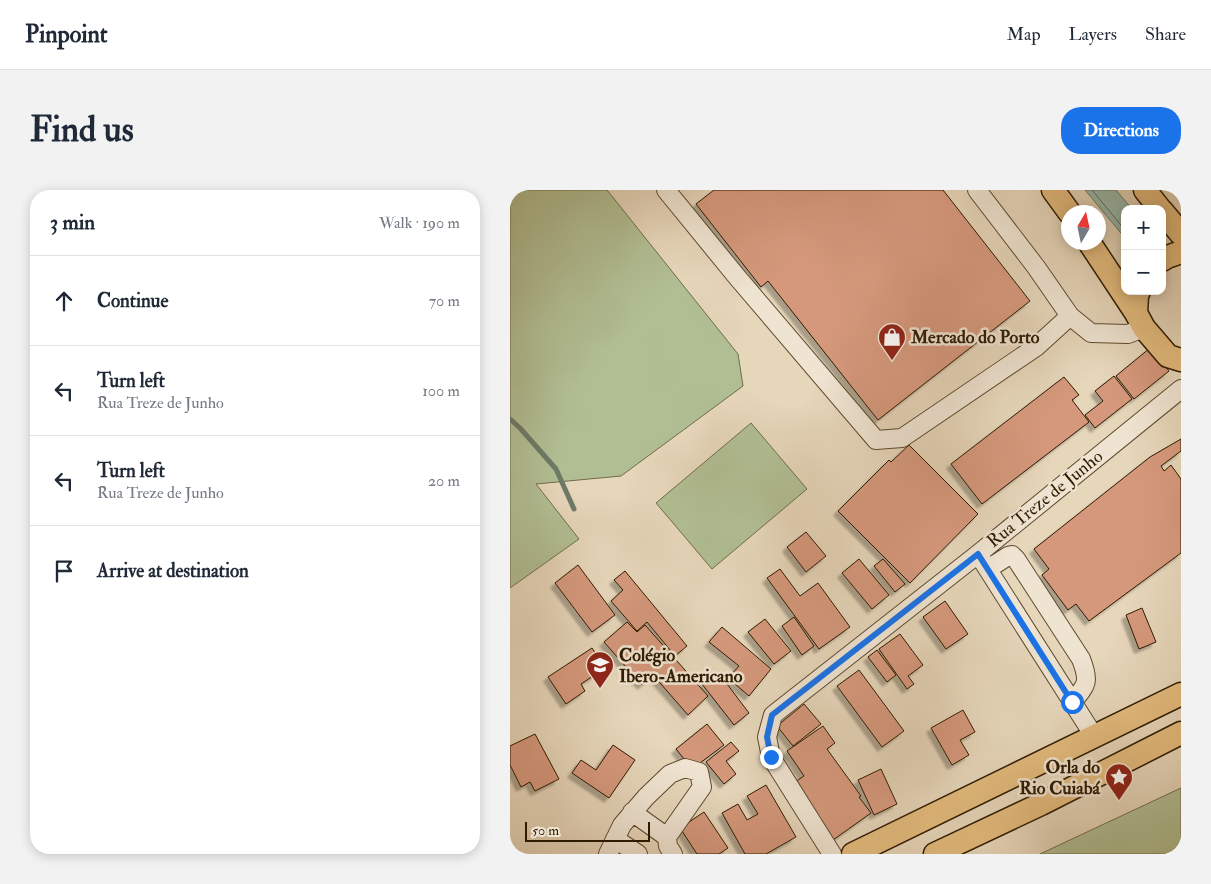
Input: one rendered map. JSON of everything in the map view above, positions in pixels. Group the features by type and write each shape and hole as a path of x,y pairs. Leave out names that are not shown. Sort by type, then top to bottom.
{"main road":[{"path":"1053,190 1063,205"},
{"path":"1145,190 1157,205"},
{"path":"1166,216 1181,234"},
{"path":"1095,250 1177,361"},
{"path":"1166,258 1181,252"},
{"path":"853,854 1181,694"},
{"path":"935,854 1041,804 1181,733"}],"street":[{"path":"666,190 737,277 876,440 902,438 1036,347 1070,316"},
{"path":"977,190 1036,267 1070,316 1091,333 1128,334 1140,311"},
{"name":"Rua Treze de Junho","path":"832,854 771,757 767,737 772,715 978,554 1181,389"},
{"path":"978,554 1094,736"},
{"path":"988,569 1008,556 1012,555 1016,558 1081,659 1086,673 1085,687 1072,702"},
{"path":"638,854 611,846 622,825 646,797 670,774 685,768 699,772 702,787 667,837 668,846 673,854"},
{"path":"632,812 667,837"}],"shaded area":[{"path":"510,190 607,190 738,354 743,386 621,476 536,484 579,539 510,588"},
{"path":"751,423 807,489 712,569 656,503"},
{"path":"1181,788 1181,854 1040,854"}],"water":[{"path":"1085,190 1116,190 1129,205 1121,205 1121,233 1106,215 1106,205 1098,205"}],"building":[{"name":"Mercado do Porto","path":"714,190 943,190 1030,301 878,420 768,281 761,287 696,204"},
{"path":"1150,348 1169,371 1134,399 1116,376"},
{"path":"1114,376 1132,399 1095,428 1085,415 1103,401 1095,391"},
{"path":"1064,377 1079,395 1072,400 1089,422 982,504 951,464"},
{"path":"1181,439 1181,451 1161,466 1164,471 1171,465 1181,479 1181,553 1089,621 1076,604 1068,610 1042,575 1049,569 1034,549 1150,457"},
{"path":"909,445 978,514 910,583 838,511 889,460 891,462"},
{"path":"806,532 826,556 806,572 787,547"},
{"path":"859,559 889,595 872,609 842,573"},
{"path":"883,559 905,584 895,592 874,566"},
{"path":"578,565 615,615 592,632 555,583"},
{"path":"780,569 800,596 818,583 850,627 819,649 767,578"},
{"path":"625,571 687,646 675,656 647,622 637,631 611,601 623,590 614,580"},
{"path":"945,601 968,634 946,649 923,617"},
{"path":"1142,608 1156,642 1139,649 1126,615"},
{"path":"794,617 814,646 802,655 782,626"},
{"path":"765,619 791,651 774,664 748,632"},
{"path":"627,622 637,632 645,625 708,696 688,715 653,675 642,685 604,642"},
{"path":"722,627 771,669 749,696 728,678 739,666 709,642"},
{"path":"900,634 923,665 908,676 914,684 907,689 879,649"},
{"path":"592,648 605,668 581,684 585,691 566,704 548,677"},
{"path":"877,650 896,675 887,682 868,657"},
{"path":"859,670 904,731 882,747 837,686"},
{"path":"718,672 749,713 734,725 702,684"},
{"path":"804,704 821,724 793,746 777,726"},
{"path":"963,710 975,732 960,740 969,755 952,765 931,728"},
{"path":"707,724 724,745 692,769 676,749"},
{"path":"823,726 835,743 827,749 871,813 833,840 792,784 804,776 787,751"},
{"path":"535,734 559,779 535,791 530,782 521,787 510,765 510,746"},
{"path":"731,742 739,751 726,761 736,774 724,784 706,762"},
{"path":"613,745 635,760 609,798 572,773 581,760 596,770"},
{"path":"881,769 897,804 874,815 858,780"},
{"path":"766,785 796,837 766,854 745,854 722,813 738,804 747,820 758,814 747,796"},
{"path":"704,812 728,848 719,854 697,854 680,828"}],"waterway":[{"path":"510,419 556,469 574,509"}],"place":[{"name":"Mercado do Porto","path":"892,361"},
{"name":"Colégio Ibero-Americano","path":"600,689"},
{"name":"Orla do Rio Cuiabá","path":"1119,801"}],"route":[{"path":"771,757 767,737 772,715 978,554 1072,702"}]}
